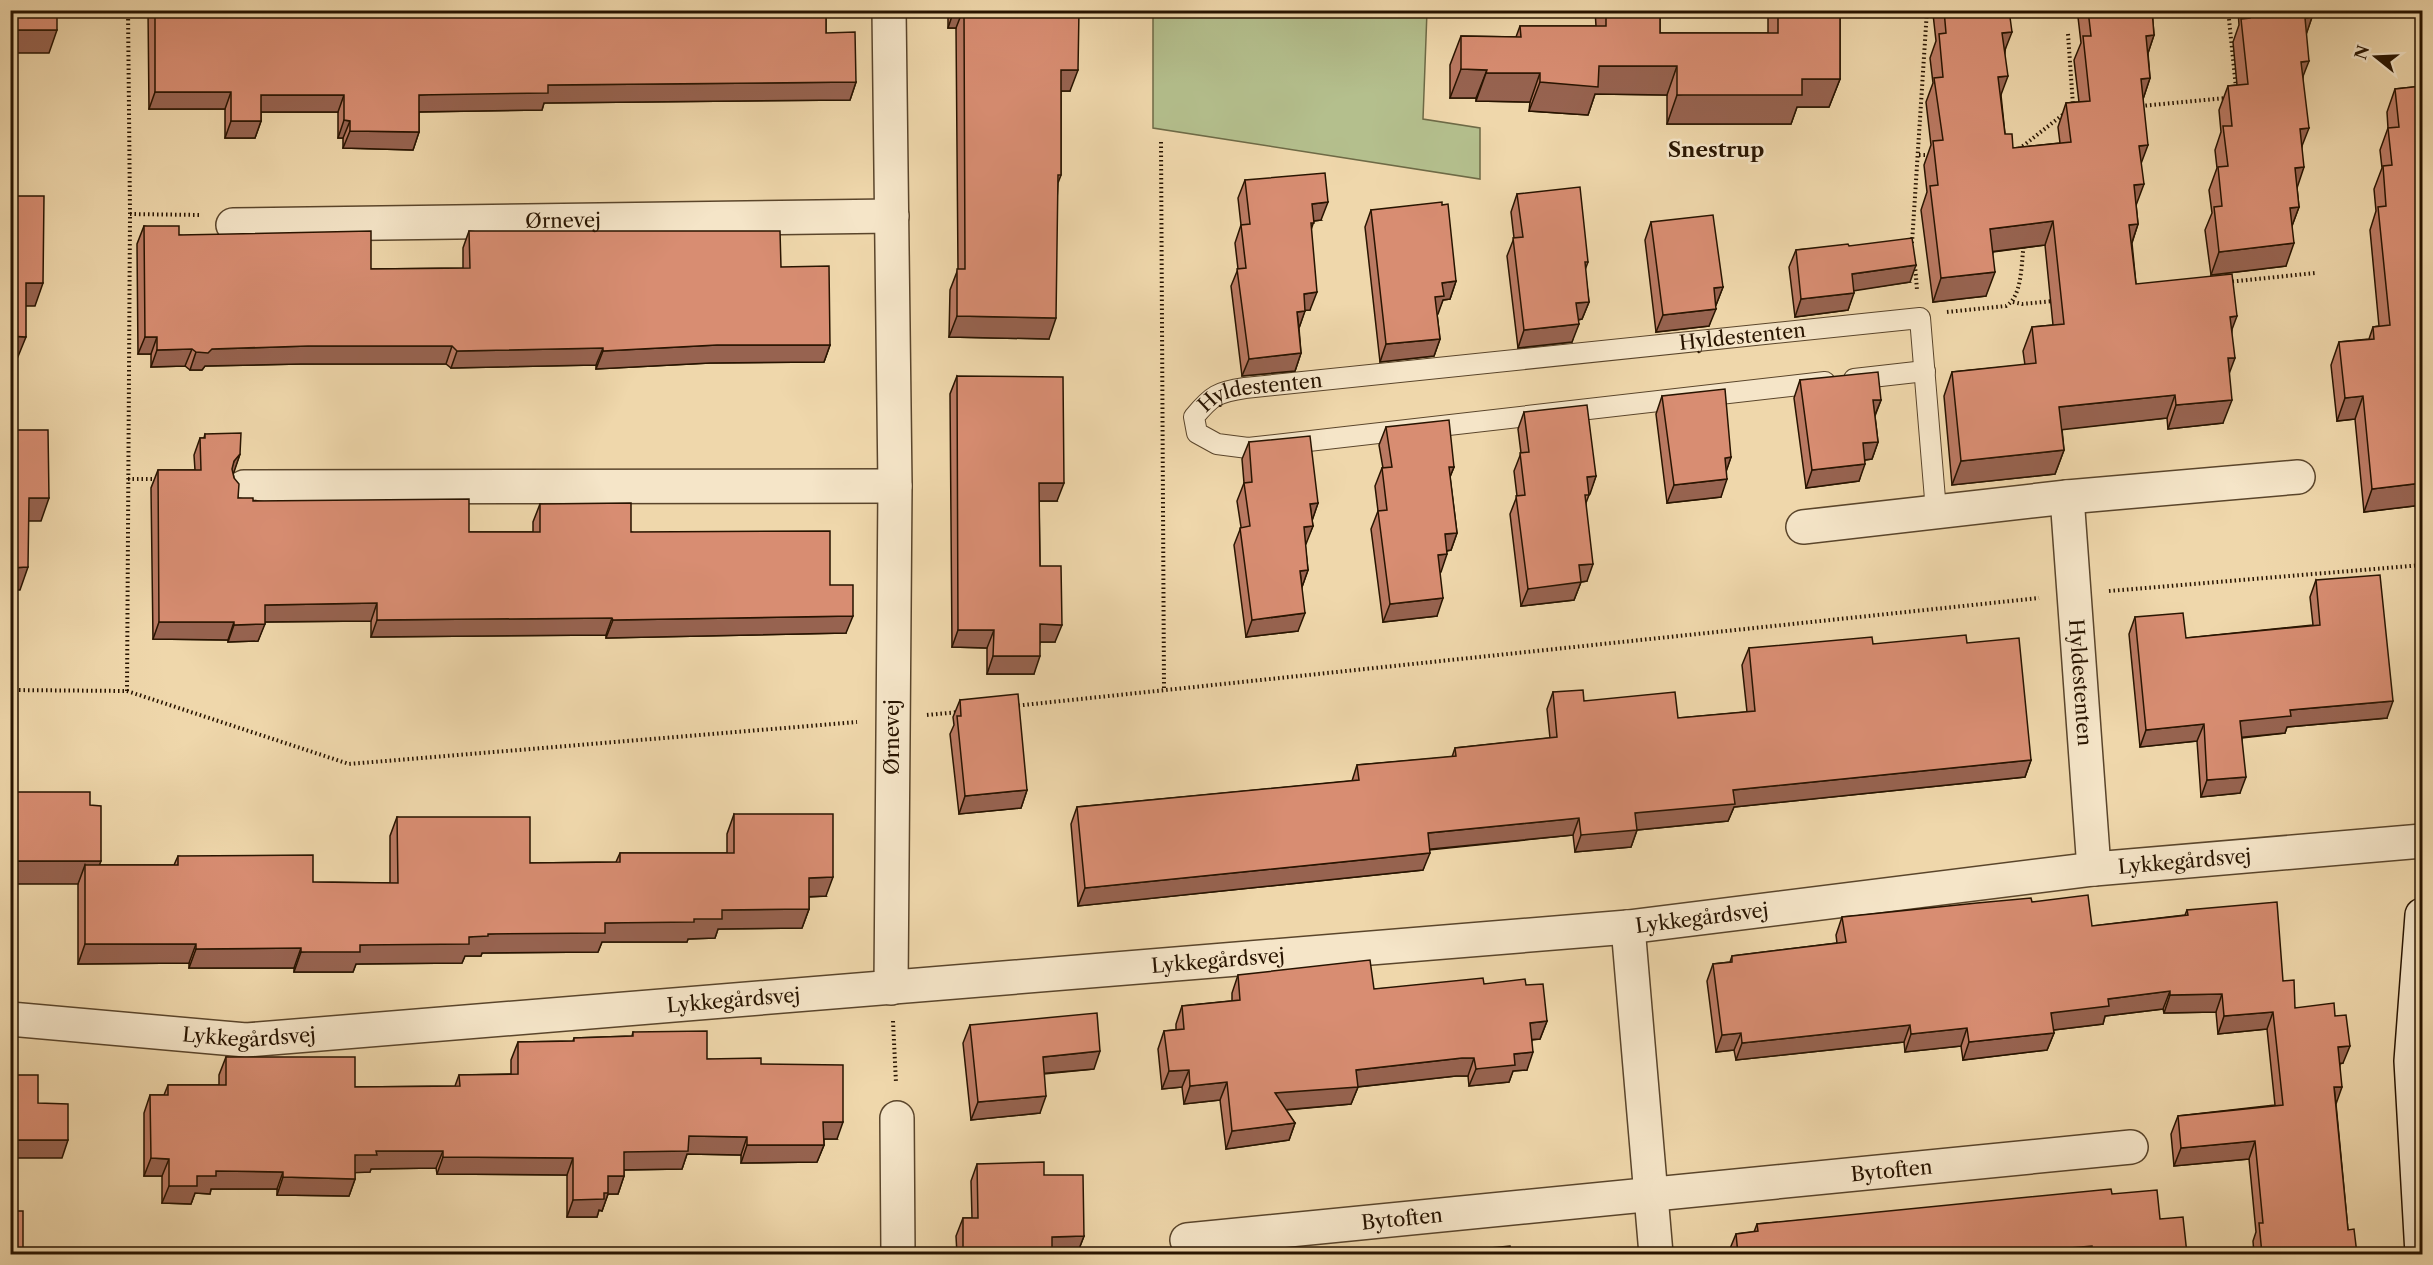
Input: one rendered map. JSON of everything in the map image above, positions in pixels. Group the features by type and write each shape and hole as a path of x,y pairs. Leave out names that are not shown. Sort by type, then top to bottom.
{"street":[{"name":"Ørnevej","path":"889,10 896,486 891,988"},
{"name":"Ørnevej","path":"233,225 892,216"},
{"path":"1803,526 2067,497 2298,477"},
{"path":"244,487 896,486"},
{"name":"Hyldestenten","path":"2067,497 2094,868"},
{"name":"Lykkegårdsvej","path":"10,1019 246,1040 1628,927 2094,868 2422,841"},
{"path":"2422,915 2411,1061 2422,1254"},
{"path":"1628,927 1656,1254"},
{"path":"897,1118 897,1254"},
{"name":"Bytoften","path":"1187,1240 2131,1148"}],"lane":[{"path":"1920,316 1936,511"},
{"name":"Hyldestenten","path":"1920,316 1245,388 1221,392 1206,403 1194,417 1197,433 1216,444 1248,448 1925,371"}],"path":[{"path":"127,691 130,214 128,10"},
{"path":"1913,253 1927,10"},
{"path":"2132,107 2237,97 2229,19"},
{"path":"2018,150 2065,113 2073,112 2068,34"},
{"path":"1919,155 1941,154"},
{"path":"130,214 216,216 233,225"},
{"path":"1914,263 1920,316 2006,306 2013,302 2017,291 2025,235"},
{"path":"2219,283 2315,273"},
{"path":"2013,302 2022,304 2057,301"},
{"path":"128,479 162,479"},
{"path":"1011,706 2073,594 2422,565"},
{"path":"10,690 127,691 349,764 963,711"},
{"path":"891,988 897,1118"}],"green space":[{"path":"1153,11 1427,11 1423,119 1480,128 1480,179 1153,128"}],"building":[{"path":"10,10 57,10 57,30 10,30"},
{"path":"155,10 826,10 826,33 855,32 856,82 548,85 548,93 419,95 419,132 350,131 350,121 344,120 344,95 261,95 261,121 231,121 231,92 155,92"},
{"path":"964,10 1079,10 1078,70 1061,70 1061,175 1058,175 1056,318 957,316 957,269 965,269"},
{"path":"1606,10 1660,10 1660,33 1778,33 1778,10 1840,10 1840,79 1802,79 1802,95 1677,95 1677,66 1599,66 1598,87 1540,82 1540,73 1486,73 1487,70 1461,69 1461,36 1521,37 1520,26 1606,26"},
{"path":"1944,10 2009,10 2012,32 2002,33 2008,76 1998,77 2005,134 2012,134 2013,148 2071,142 2066,103 2090,101 2083,36 2091,36 2088,10 2152,10 2154,35 2146,36 2150,78 2141,79 2148,145 2139,146 2144,184 2134,185 2138,224 2129,225 2136,284 2232,274 2237,316 2230,317 2235,358 2228,358 2232,400 2176,405 2175,395 2059,407 2064,450 1961,461 1952,372 2036,363 2032,327 2064,324 2053,221 1990,229 1995,272 1941,278 1930,186 1938,185 1933,141 1943,140 1934,78 1943,77 1939,34 1946,33"},
{"path":"2249,10 2312,10 2312,17 2305,18 2309,61 2301,62 2309,128 2300,129 2304,167 2295,168 2299,207 2290,208 2294,243 2219,252 2214,207 2222,206 2218,167 2228,166 2223,126 2232,126 2228,86 2248,84 2241,19 2250,18"},
{"path":"2422,86 2422,483 2372,489 2363,396 2345,398 2339,342 2374,339 2373,327 2390,325 2378,207 2386,206 2383,166 2392,165 2388,128 2399,127 2395,89"},
{"path":"1325,173 1328,202 1312,204 1314,223 1311,223 1317,292 1304,294 1305,311 1297,312 1301,353 1249,359 1237,269 1246,268 1241,225 1250,224 1245,180"},
{"path":"1580,187 1588,262 1585,262 1589,302 1576,303 1579,324 1524,330 1513,238 1523,237 1517,194"},
{"path":"10,196 44,196 43,283 26,283 26,337 10,336"},
{"path":"1442,202 1442,205 1448,204 1456,281 1442,283 1444,296 1435,297 1440,339 1386,344 1371,210"},
{"path":"1713,215 1723,287 1714,288 1716,309 1663,315 1651,222"},
{"path":"144,226 179,226 179,235 371,231 371,269 470,268 469,231 780,231 781,267 829,266 830,345 717,345 603,351 603,348 457,351 452,346 308,346 212,349 208,353 196,352 192,349 157,350 157,337 145,337"},
{"path":"1912,238 1916,265 1852,274 1854,293 1801,299 1796,250"},
{"path":"1878,372 1881,400 1873,400 1878,442 1863,443 1865,464 1812,470 1800,380"},
{"path":"957,376 1063,377 1064,483 1039,483 1040,566 1061,566 1062,625 1040,624 1040,656 993,656 994,630 958,630"},
{"path":"1725,389 1731,457 1725,458 1727,479 1674,485 1662,396"},
{"path":"1587,405 1596,476 1587,477 1589,495 1585,495 1593,564 1579,565 1581,582 1528,589 1516,496 1525,495 1520,453 1529,452 1524,412"},
{"path":"1449,420 1454,467 1449,467 1457,533 1445,534 1447,554 1438,555 1443,598 1390,604 1378,511 1387,510 1382,468 1392,467 1386,427"},
{"path":"10,430 48,430 49,498 29,498 28,567 10,568"},
{"path":"241,433 240,454 234,461 232,469 234,478 239,484 238,498 253,498 253,501 469,499 469,532 540,532 540,504 631,503 631,532 830,531 830,585 853,585 853,616 613,620 612,618 377,620 377,603 265,605 265,624 159,622 158,470 201,470 200,438 205,438 205,434"},
{"path":"1310,436 1318,503 1310,504 1313,526 1304,527 1308,570 1300,571 1305,613 1252,620 1240,528 1250,526 1244,483 1252,482 1249,442"},
{"path":"2380,575 2393,701 2290,710 2291,716 2240,721 2246,777 2207,780 2204,724 2146,730 2135,617 2183,613 2186,638 2320,625 2316,580"},
{"path":"1966,635 1967,643 2019,638 2031,760 1733,790 1735,804 1635,813 1637,830 1581,835 1579,818 1428,833 1430,853 1085,888 1077,807 1359,780 1357,765 1456,756 1455,748 1557,737 1553,692 1583,690 1584,701 1675,692 1678,718 1755,711 1749,648 1872,637 1873,644"},
{"path":"1018,694 1027,790 965,796 957,716 961,716 960,700"},
{"path":"10,792 90,792 90,805 101,806 101,861 10,861"},
{"path":"734,814 833,814 833,877 809,878 809,909 722,910 722,919 694,919 694,922 605,923 605,933 488,934 488,936 469,937 469,944 360,945 360,952 301,952 301,948 196,949 196,944 85,944 85,865 178,865 178,856 313,855 313,882 398,883 397,817 530,817 530,863 620,862 620,853 734,853"},
{"path":"2088,895 2092,926 2188,915 2187,910 2277,902 2283,981 2294,980 2295,1008 2334,1003 2335,1016 2346,1015 2350,1046 2338,1047 2342,1087 2334,1087 2348,1230 2354,1229 2357,1254 2262,1254 2259,1223 2263,1223 2255,1141 2181,1148 2178,1116 2283,1105 2273,1012 2224,1016 2222,994 2170,995 2170,991 2108,999 2109,1006 2051,1013 2054,1033 1969,1042 1967,1028 1911,1034 1910,1025 1742,1043 1741,1033 1722,1035 1713,964 1732,962 1732,956 1846,942 1842,917 2031,898 2032,902"},
{"path":"1370,960 1374,989 1483,978 1484,984 1525,979 1526,985 1543,984 1547,1021 1530,1023 1533,1052 1514,1054 1515,1065 1476,1069 1474,1058 1462,1058 1356,1070 1358,1087 1275,1093 1295,1123 1232,1131 1227,1082 1190,1086 1189,1070 1169,1071 1164,1031 1184,1029 1182,1006 1240,1000 1238,975"},
{"path":"1097,1013 1100,1051 1043,1057 1046,1096 978,1102 970,1025"},
{"path":"707,1031 707,1059 761,1058 761,1064 843,1065 843,1122 823,1122 824,1145 747,1145 747,1137 689,1136 688,1151 624,1152 624,1176 608,1176 608,1193 604,1193 604,1199 573,1200 573,1158 443,1157 443,1151 376,1151 377,1155 355,1155 355,1179 283,1177 283,1172 216,1171 216,1176 197,1176 197,1186 169,1186 169,1159 151,1158 150,1095 168,1095 168,1085 226,1085 226,1057 355,1057 355,1087 460,1086 459,1075 518,1074 518,1042 574,1041 574,1038 633,1036 633,1032"},
{"path":"10,1075 38,1075 38,1103 68,1104 68,1140 10,1140"},
{"path":"1044,1162 1044,1175 1083,1175 1084,1236 1052,1237 1052,1254 963,1254 963,1218 978,1218 977,1164"},
{"path":"2111,1189 2112,1194 2157,1190 2160,1219 2183,1217 2187,1254 2093,1254 2092,1246 2022,1252 2022,1254 1738,1254 1736,1234 1758,1231 1757,1224"},
{"path":"10,1211 23,1211 23,1254 10,1254"},
{"path":"1510,1246 1511,1251 1550,1248 1551,1254 1428,1254"}],"district":[{"name":"Snestrup","path":"1716,150"}]}
